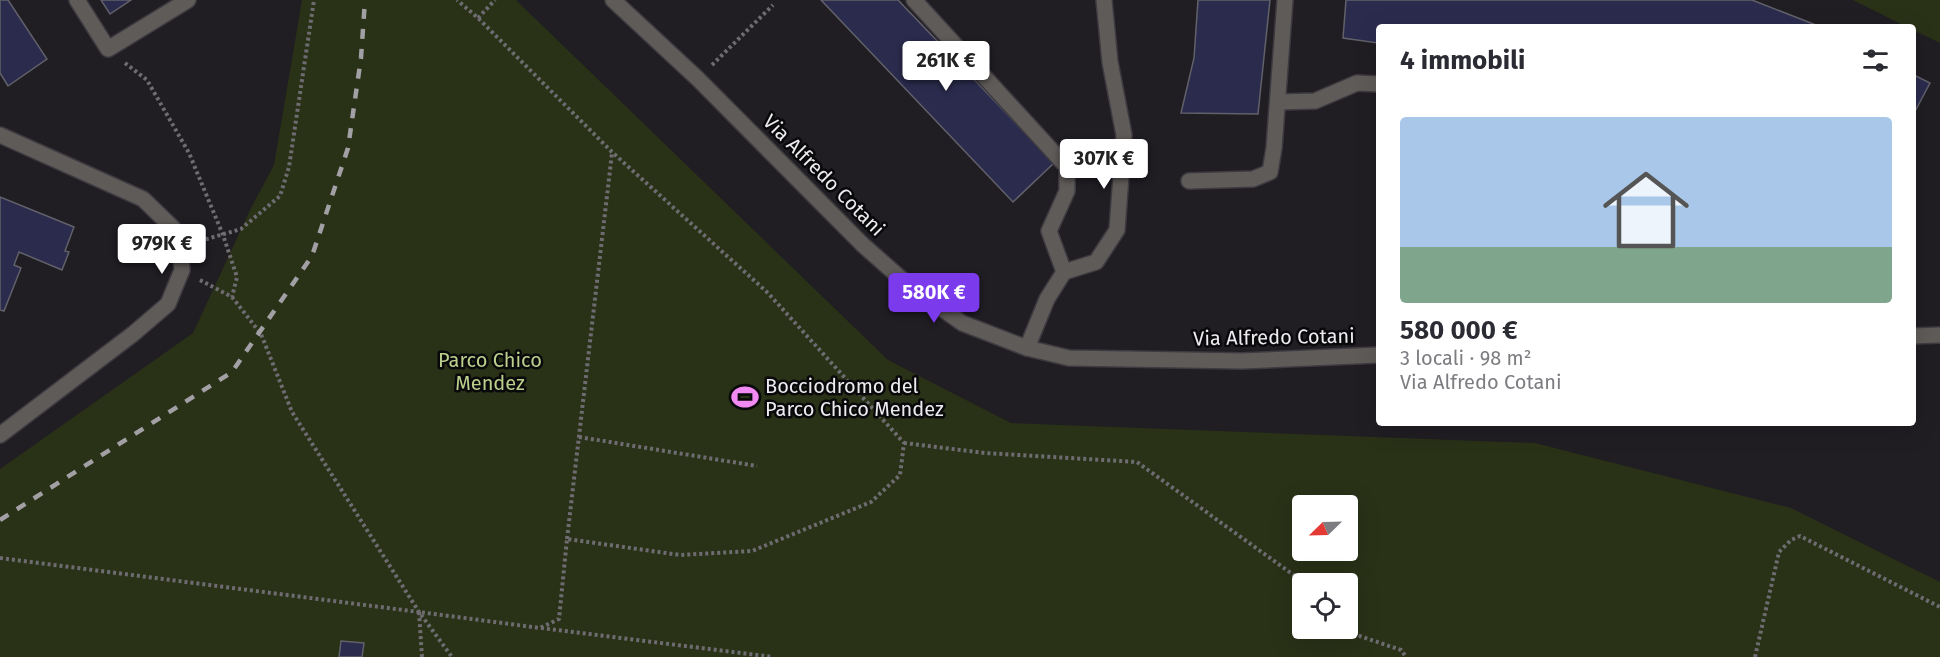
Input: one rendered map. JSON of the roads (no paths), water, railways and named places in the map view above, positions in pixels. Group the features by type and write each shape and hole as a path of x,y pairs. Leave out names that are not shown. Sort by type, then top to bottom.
{"street":[{"path":"76,0 108,49 188,0"},
{"name":"Via Alfredo Cotani","path":"614,0 698,79 863,245 906,283 962,323 1027,348 1070,358 1242,361 1376,355"},
{"path":"914,0 1067,167 1067,191 1050,231 1064,272"},
{"path":"1027,348 1047,299 1064,272 1096,262 1117,230 1124,135 1110,62 1104,0"},
{"path":"1189,181 1254,179 1270,172 1278,102 1285,0"},
{"path":"1278,102 1315,101 1357,83 1376,84"},
{"path":"0,135 143,199 173,228 180,247 182,270 168,304 133,334 0,435"},
{"path":"1916,336 1940,335"}],"railway":[{"path":"0,520 232,372 312,256 348,148 361,58 365,0"}],"place":[{"name":"Bocciodromo del Parco Chico Mendez","path":"745,397"}],"park label":[{"name":"Parco Chico Mendez","path":"490,372"}]}
